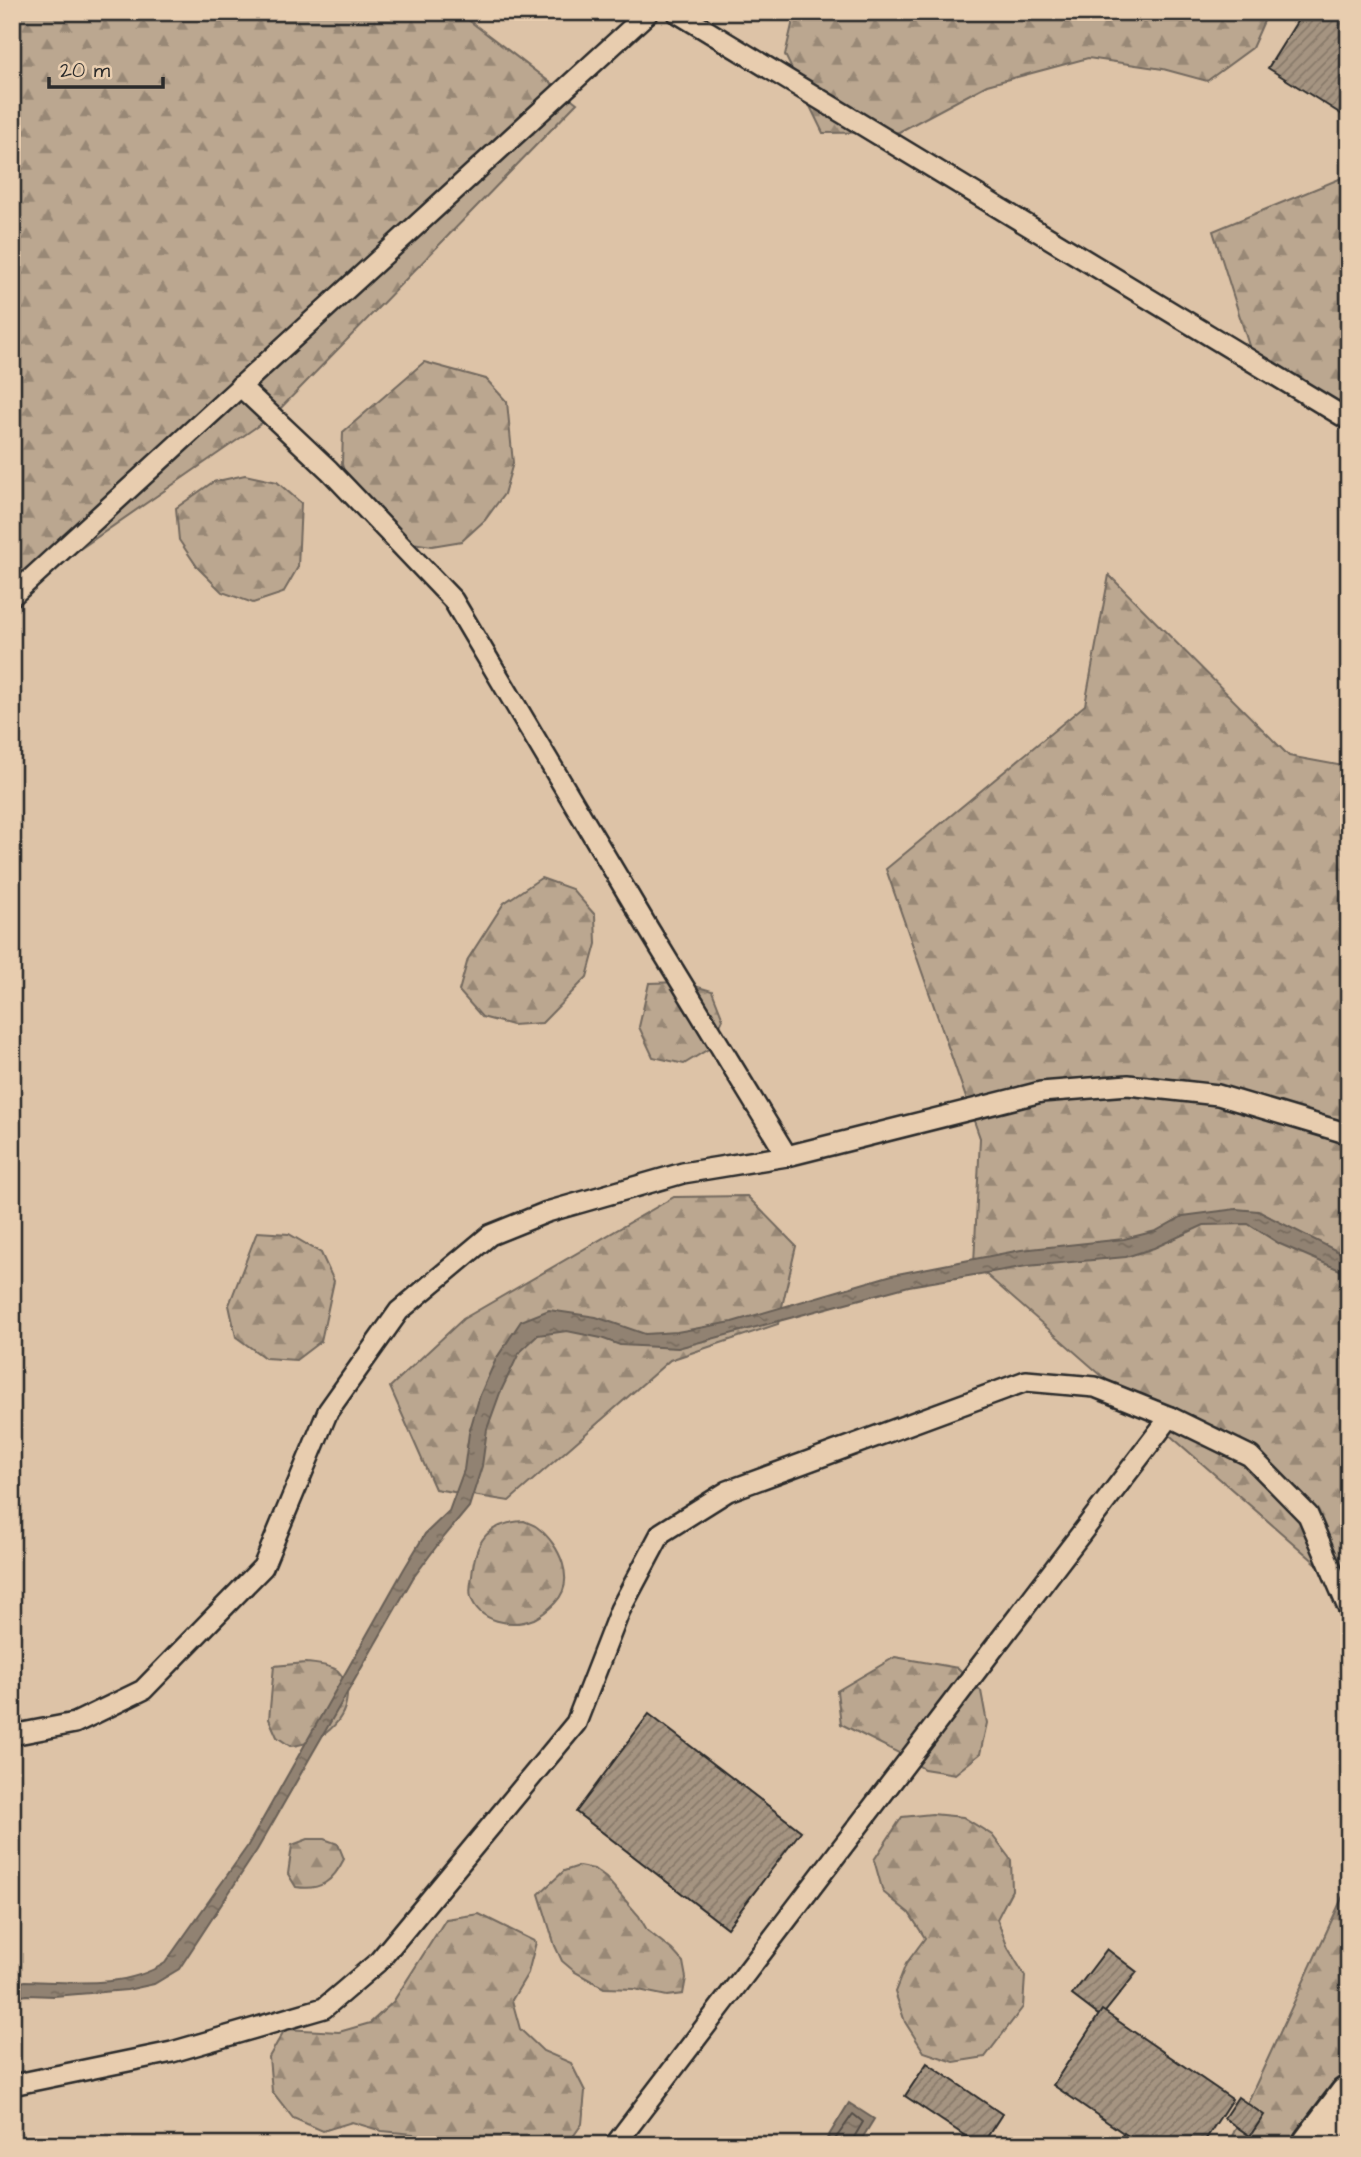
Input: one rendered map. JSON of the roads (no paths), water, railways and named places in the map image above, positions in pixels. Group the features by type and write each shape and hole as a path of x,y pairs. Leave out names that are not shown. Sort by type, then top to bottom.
{"street":[{"path":"1312,2145 1349,2096"}],"lane":[{"path":"12,596 649,12"},
{"path":"676,12 1349,420"},
{"path":"240,386 329,470 453,600 787,1156"},
{"path":"12,1735 75,1723 143,1690 263,1567 328,1411 399,1311 490,1235 547,1212 683,1173 787,1156 1041,1092 1128,1085 1218,1095 1349,1134"},
{"path":"12,2085 172,2052 324,2008 379,1961 576,1723 621,1610 661,1533 728,1491 1026,1381 1095,1387 1170,1417 1250,1456 1308,1515 1349,1610"},
{"path":"615,2145 1170,1417"}],"water":[{"path":"1236,1209 1258,1211 1349,1257 1349,1274 1280,1244 1248,1224 1204,1225 1154,1248 1126,1257 1027,1266 909,1286 678,1348 620,1345 567,1331 538,1335 519,1353 500,1393 487,1429 482,1466 469,1507 413,1578 257,1850 179,1969 154,1984 127,1990 12,1998 12,1985 25,1981 79,1983 115,1980 133,1977 165,1963 247,1847 425,1534 449,1511 464,1470 469,1433 480,1395 496,1359 521,1321 549,1310 596,1317 645,1334 677,1332 732,1322 892,1275 1021,1250 1124,1239 1156,1231 1183,1216"},
{"path":"849,2103 874,2119 858,2145 823,2145"}]}
